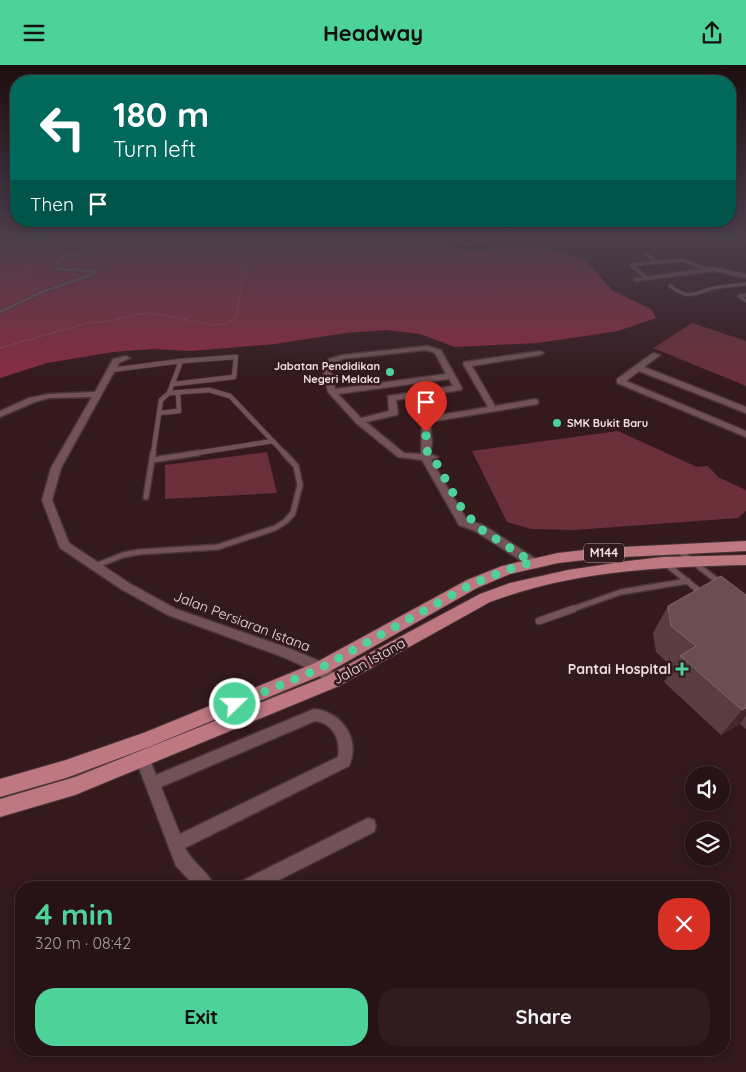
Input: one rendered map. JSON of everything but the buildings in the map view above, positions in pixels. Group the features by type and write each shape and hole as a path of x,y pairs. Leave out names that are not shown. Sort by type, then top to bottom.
{"main road":[{"name":"Jalan Istana","path":"0,788 66,769 149,739 321,668 472,584 507,570 532,562 602,553 746,546"},
{"name":"Jalan Istana","path":"0,808 75,786 334,681 485,597 514,587 568,575 628,566 664,562 746,560"},
{"path":"460,611 482,593 525,575 532,570 532,562 541,567 551,569 585,564 628,566"}],"street":[{"path":"359,421 394,413 391,398 458,388 438,352 434,349 342,357 332,361 327,370 332,392 359,421 402,455 428,455"},
{"path":"493,409 467,364 540,353"},
{"path":"656,355 620,381 746,434"},
{"name":"Jalan Persiaran Istana","path":"126,358 116,361 56,468 48,500 64,545 125,586 172,612 287,653 321,668 334,681"},
{"path":"638,368 746,410"},
{"path":"332,392 450,376"},
{"path":"0,414 32,400 49,396 98,394"},
{"path":"532,562 479,528 462,509 428,455 425,420 535,402"},
{"path":"152,784 314,715 328,716 334,720 342,733 346,754 344,761 176,844"},
{"path":"143,760 182,860 201,881"},
{"path":"260,881 368,825"}],"lane":[{"path":"0,311 58,286"},
{"path":"671,286 682,295 701,294 710,289 732,286"},
{"path":"746,295 739,297 746,301"},
{"path":"111,371 181,361 236,357 234,377 174,384"},
{"path":"146,497 161,400 169,393 174,384 181,361"},
{"path":"94,566 123,555 140,552 218,547 275,529 293,513 300,485 296,466 224,392 214,390 169,393"},
{"path":"159,413 179,411 178,393"},
{"path":"152,460 273,441"},
{"path":"676,549 727,588"},
{"path":"664,562 708,597"},
{"path":"539,621 621,592 688,581"}],"path":[{"path":"0,349 87,323 111,321 139,314 157,314 213,325 226,323 236,318 241,286"}],"shaded area":[{"path":"0,286 608,286 613,291 651,309 656,318 618,331 538,343 455,347 420,334 386,330 346,333 275,344 191,351 152,349 113,352 47,363 0,378"},
{"path":"692,323 746,341 746,386 653,348"},
{"path":"618,431 697,467 708,466 718,477 746,490 746,511 738,518 575,530 531,529 507,522 472,451"},
{"path":"267,452 277,493 165,499 165,465"}],"place":[{"name":"Jabatan Pendidikan Negeri Melaka","path":"390,372"},
{"name":"SMK Bukit Baru","path":"557,423"},
{"name":"Pantai Hospital","path":"682,669"}],"route":[{"path":"235,704 321,668 472,584 532,562 479,528 462,509 433,457 426,450 426,432"}]}
